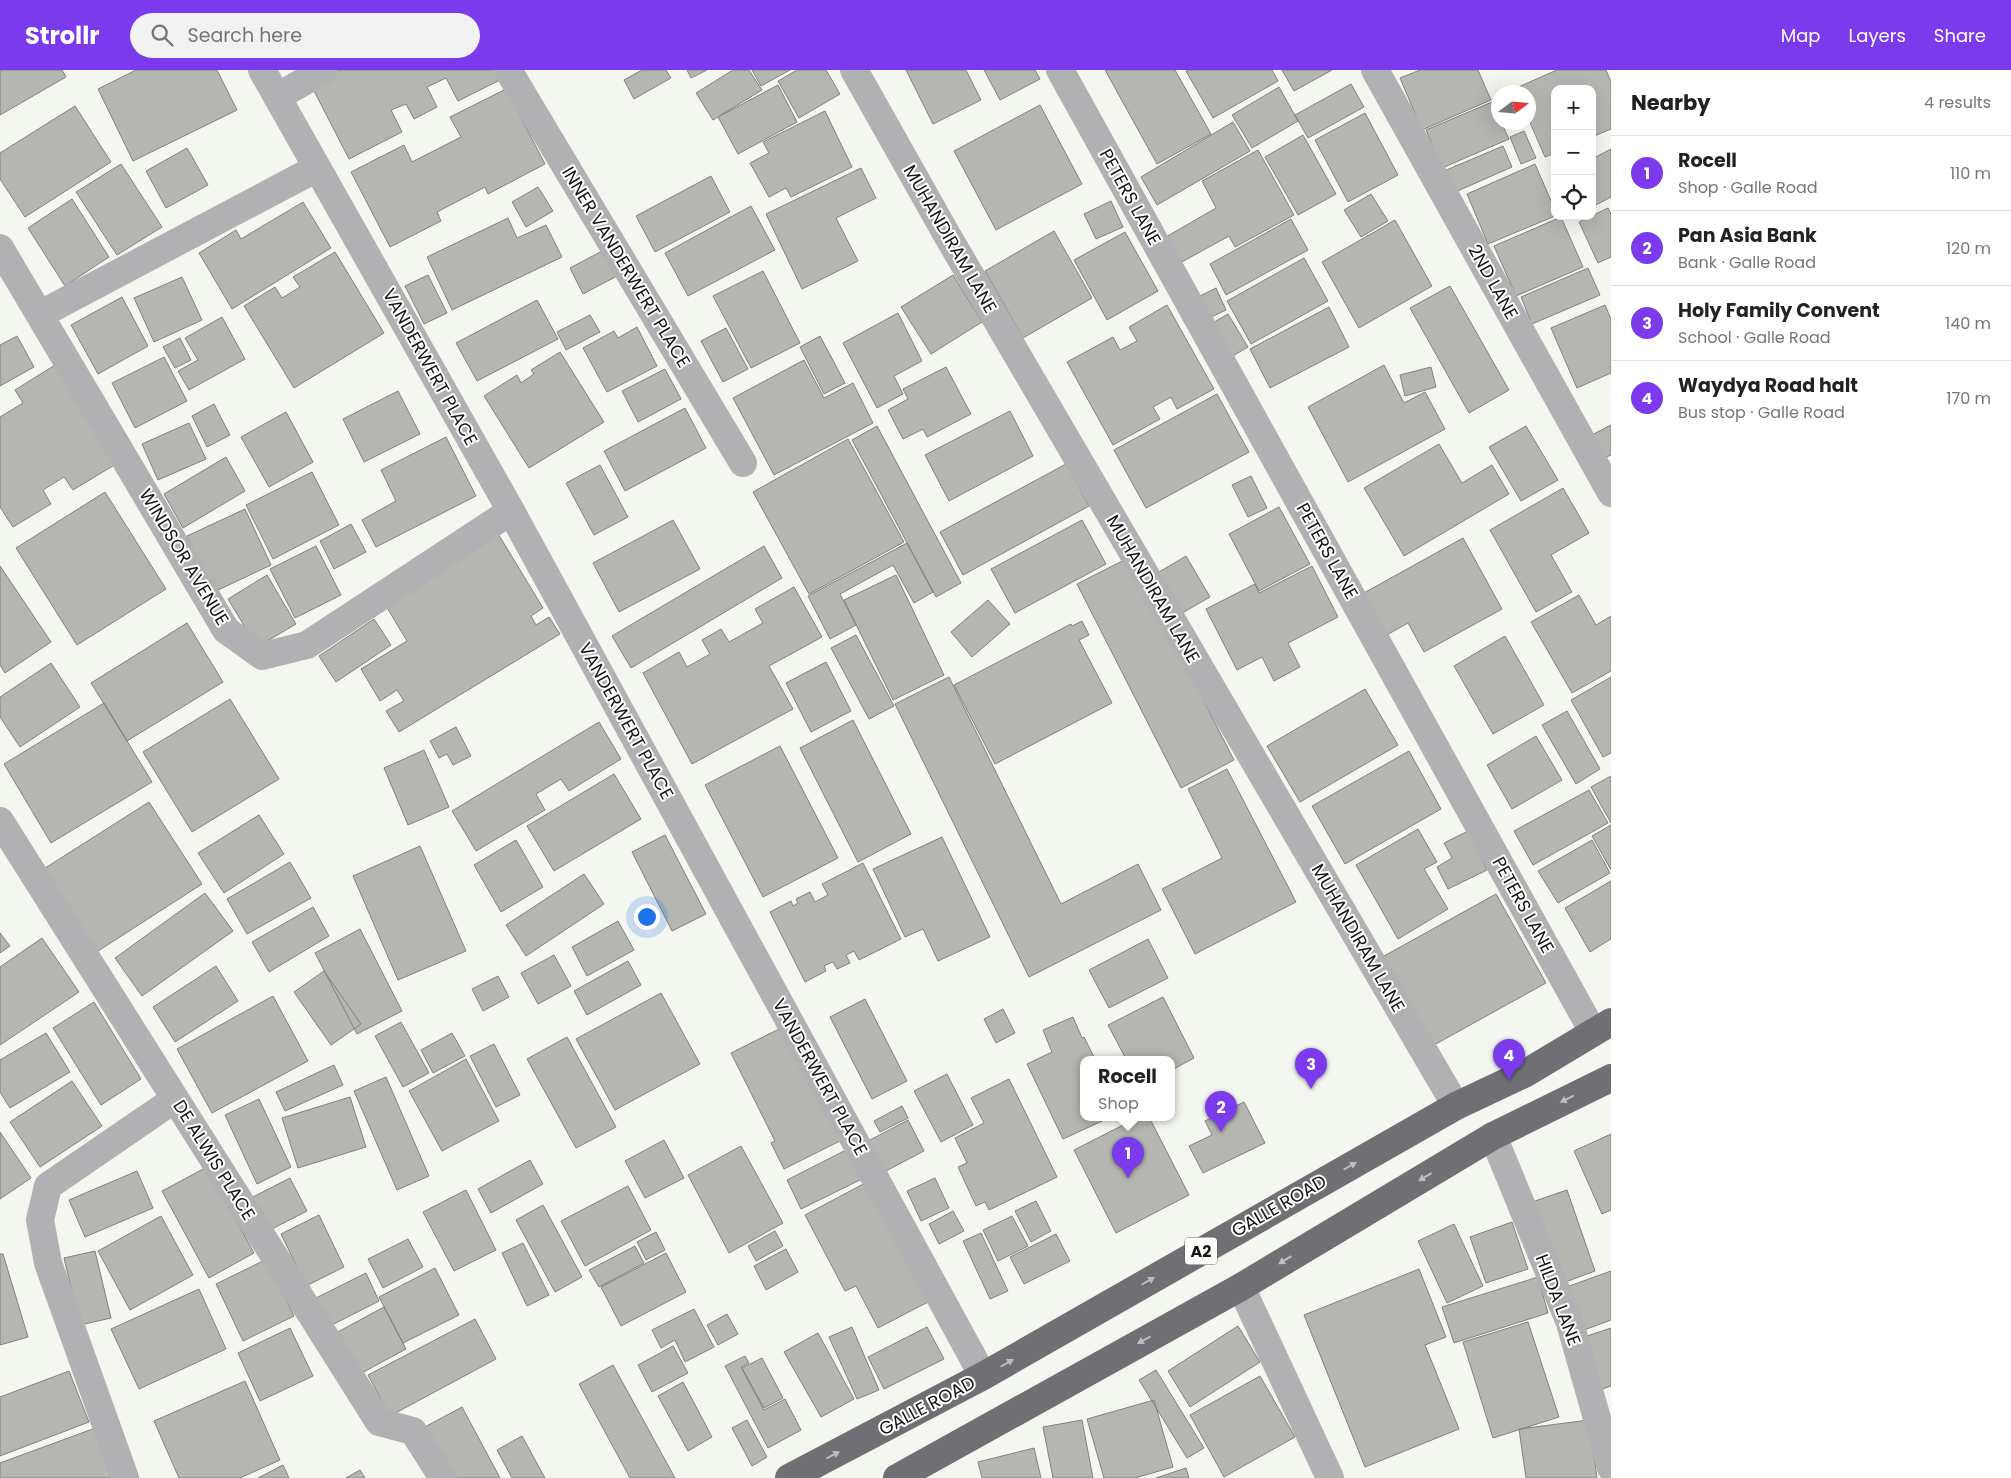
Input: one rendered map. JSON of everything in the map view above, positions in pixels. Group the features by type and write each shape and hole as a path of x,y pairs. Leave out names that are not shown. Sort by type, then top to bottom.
{"highway":[{"name":"GALLE ROAD","path":"789,1478 983,1376 1456,1106 1526,1073 1602,1027"},
{"path":"897,1478 1240,1287 1493,1136 1611,1078"}],"street":[{"name":"VANDERWERT PLACE","path":"262,70 511,511 983,1376"},
{"path":"278,97 324,70"},
{"name":"INNER VANDERWERT PLACE","path":"508,70 743,463"},
{"name":"MUHANDIRAM LANE","path":"854,70 946,235 1456,1106"},
{"name":"PETERS LANE","path":"1060,70 1602,1027"},
{"name":"2ND LANE","path":"1375,70 1611,494"},
{"path":"40,314 318,168"},
{"name":"WINDSOR AVENUE","path":"0,248 226,630 262,656 307,645 511,511"},
{"name":"DE ALWIS PLACE","path":"0,821 379,1422 413,1431 443,1478"},
{"path":"125,1478 48,1263 40,1220 48,1186 175,1099"},
{"name":"HILDA LANE","path":"1493,1136 1570,1323 1611,1468"},
{"path":"1240,1287 1330,1478"}],"building":[{"path":"0,70 62,70 66,77 0,115"},
{"path":"136,70 217,70 237,110 133,161 98,89"},
{"path":"340,70 500,70 504,78 458,101 446,78 427,87 437,107 414,119 406,104 391,110 402,132 349,159 311,85"},
{"path":"642,70 666,70 671,78 634,99 624,80"},
{"path":"687,70 707,70 691,78"},
{"path":"733,70 749,70 762,90 713,120 696,93"},
{"path":"752,70 790,70 761,86"},
{"path":"797,70 826,70 840,94 799,118 778,81"},
{"path":"906,70 966,70 981,100 933,124"},
{"path":"984,70 1035,70 1040,79 1000,100"},
{"path":"1105,70 1175,70 1211,134 1157,164"},
{"path":"1272,70 1278,81 1213,118 1186,71"},
{"path":"1282,70 1332,70 1294,91"},
{"path":"1420,70 1478,70 1491,100 1422,130 1400,78"},
{"path":"1557,70 1606,70 1611,82 1611,129 1596,135 1596,85 1551,85 1551,155 1545,157 1533,130 1536,130 1536,85 1523,85"},
{"path":"1351,84 1364,107 1308,138 1295,115"},
{"path":"778,85 797,122 738,154 718,117"},
{"path":"1279,87 1298,121 1252,148 1232,115"},
{"path":"506,89 545,164 488,194 485,187 437,212 441,221 390,247 351,172 404,145 412,162 461,137 450,117"},
{"path":"1491,102 1491,130 1505,130 1509,139 1442,168 1426,130"},
{"path":"1040,105 1082,184 996,230 954,151"},
{"path":"75,106 111,162 25,217 0,179 0,153"},
{"path":"825,111 852,167 791,197 786,188 769,197 750,163 769,153 763,142"},
{"path":"1365,113 1398,175 1348,202 1315,140"},
{"path":"1233,122 1250,151 1157,205 1141,177"},
{"path":"1524,131 1536,158 1521,164 1510,137"},
{"path":"1303,135 1336,194 1298,215 1265,157"},
{"path":"1503,146 1512,167 1453,193 1444,171"},
{"path":"187,148 208,185 166,208 146,171"},
{"path":"1611,149 1611,197 1596,205 1596,175 1596,157"},
{"path":"1258,150 1294,215 1235,247 1229,236 1180,263 1166,237 1216,208 1202,181"},
{"path":"121,164 162,227 117,255 76,192"},
{"path":"1535,164 1551,201 1551,218 1488,244 1467,194"},
{"path":"861,168 876,198 836,218 858,261 802,289 766,214"},
{"path":"711,176 730,212 655,252 636,216"},
{"path":"538,187 553,211 526,227 512,202"},
{"path":"1371,194 1388,221 1361,237 1344,210"},
{"path":"72,199 109,257 65,286 28,228"},
{"path":"1111,201 1123,227 1096,239 1084,214"},
{"path":"303,202 331,248 232,309 199,253 236,230 241,239"},
{"path":"751,206 775,250 688,296 665,253"},
{"path":"1608,208 1611,214 1611,257 1598,263 1579,222 1583,220 1596,220 1596,214"},
{"path":"508,218 517,238 546,225 562,257 452,310 427,257"},
{"path":"1291,219 1308,250 1226,295 1210,264"},
{"path":"1395,220 1432,286 1359,328 1322,262"},
{"path":"1554,220 1562,220 1583,267 1516,296 1494,246"},
{"path":"1054,231 1092,298 1023,338 985,271"},
{"path":"1125,232 1158,291 1107,320 1074,260"},
{"path":"604,250 617,276 583,294 570,268"},
{"path":"335,252 384,333 294,388 244,306 275,287 282,298 300,287 293,277"},
{"path":"1304,258 1328,301 1251,344 1227,301"},
{"path":"1588,268 1600,295 1532,324 1521,297"},
{"path":"763,271 800,343 751,368 713,296"},
{"path":"428,275 447,313 424,324 405,286"},
{"path":"953,275 982,322 931,354 901,307"},
{"path":"182,277 202,320 154,342 134,298"},
{"path":"1450,286 1509,390 1469,413 1410,308"},
{"path":"1216,288 1226,310 1209,318 1198,297"},
{"path":"122,297 148,346 98,374 71,325"},
{"path":"537,300 558,339 477,381 456,343"},
{"path":"1167,305 1214,389 1177,409 1171,397 1153,407 1160,419 1113,445 1067,362 1113,337 1120,350 1137,341 1129,327"},
{"path":"1605,305 1611,319 1611,373 1577,388 1551,328"},
{"path":"1329,307 1349,347 1270,388 1250,349"},
{"path":"898,313 922,361 894,376 903,394 877,408 843,343"},
{"path":"1228,314 1248,347 1231,357 1211,324"},
{"path":"590,315 600,332 566,350 557,332"},
{"path":"222,317 245,359 189,390 178,371 198,360 185,338"},
{"path":"637,327 657,366 607,392 583,348 614,331 618,338"},
{"path":"726,328 748,369 723,382 701,341"},
{"path":"17,336 34,367 0,386 0,345"},
{"path":"820,336 845,383 824,394 800,347"},
{"path":"180,338 191,360 175,368 163,347"},
{"path":"560,352 604,422 529,468 484,396 517,375 521,383 534,374 531,370"},
{"path":"164,357 187,401 135,428 112,383"},
{"path":"804,360 824,398 853,383 873,423 774,475 733,398"},
{"path":"55,365 116,464 73,490 64,477 43,490 51,504 13,527 0,507 0,417 23,403 15,390"},
{"path":"1384,365 1404,403 1425,392 1445,429 1348,482 1308,407"},
{"path":"946,367 971,414 927,437 923,429 903,439 888,410 908,399 903,389"},
{"path":"1431,367 1436,387 1405,396 1400,375"},
{"path":"665,369 681,399 638,422 622,391"},
{"path":"398,391 420,434 364,462 343,419"},
{"path":"1217,394 1249,452 1146,508 1114,450"},
{"path":"214,404 230,435 207,447 192,416"},
{"path":"685,408 706,448 625,491 604,451"},
{"path":"1010,411 1033,456 949,501 925,455"},
{"path":"286,412 313,462 269,487 241,437"},
{"path":"189,423 206,459 158,480 142,444"},
{"path":"1611,425 1611,455 1598,461 1586,438"},
{"path":"877,426 961,583 936,597 852,440"},
{"path":"1526,426 1558,480 1521,501 1489,447"},
{"path":"446,437 476,496 376,547 362,520 396,501 381,470"},
{"path":"848,439 904,542 809,594 753,492"},
{"path":"1439,444 1462,483 1492,465 1509,494 1404,556 1364,488"},
{"path":"226,457 245,491 183,528 164,494"},
{"path":"1066,464 1089,506 963,575 940,532"},
{"path":"600,465 628,517 594,535 566,483"},
{"path":"312,472 339,525 273,559 246,505"},
{"path":"1251,476 1267,508 1248,517 1232,485"},
{"path":"1563,488 1589,533 1551,555 1572,592 1536,612 1490,530"},
{"path":"105,492 166,589 77,645 16,548"},
{"path":"1279,507 1310,564 1259,591 1229,534"},
{"path":"245,509 271,565 214,592 187,536"},
{"path":"673,520 700,569 619,612 593,563"},
{"path":"1082,520 1106,564 1015,613 991,569"},
{"path":"351,524 366,552 334,569 320,541"},
{"path":"497,532 543,608 531,616 536,625 549,617 560,634 399,732 386,711 404,701 397,690 380,701 361,669 407,641 383,601"},
{"path":"1463,538 1502,609 1424,652 1408,623 1385,636 1362,594"},
{"path":"907,543 933,592 914,603 893,565 840,594 856,625 830,639 808,596"},
{"path":"316,546 341,595 295,618 270,569"},
{"path":"764,546 782,578 631,668 612,636"},
{"path":"1186,556 1210,597 1177,616 1154,575"},
{"path":"1130,557 1234,760 1181,788 1077,584"},
{"path":"0,566 51,642 5,673 0,665"},
{"path":"1312,566 1338,617 1288,643 1300,667 1274,681 1262,657 1237,670 1206,609 1255,584 1259,593"},
{"path":"267,575 296,624 257,647 228,599"},
{"path":"896,575 944,675 893,700 844,600"},
{"path":"794,587 822,637 769,666 793,709 692,764 643,673 679,652 687,667 710,654 702,640 721,629 729,642 763,623 755,609"},
{"path":"1579,595 1596,625 1611,616 1611,671 1572,693 1531,622"},
{"path":"988,600 1010,624 972,657 951,632"},
{"path":"374,619 391,645 336,682 319,656"},
{"path":"1082,621 1089,635 1079,640 1112,703 995,764 954,685 1071,624 1072,626"},
{"path":"187,623 223,682 127,741 91,683"},
{"path":"856,635 894,706 869,719 831,648"},
{"path":"1505,636 1544,705 1493,734 1454,666"},
{"path":"826,662 851,711 811,732 786,683"},
{"path":"51,663 80,707 20,747 0,717 0,697"},
{"path":"949,677 1061,904 1138,864 1161,910 1029,977 895,704"},
{"path":"1611,677 1611,753 1603,757 1571,700"},
{"path":"1365,689 1398,745 1300,802 1267,746"},
{"path":"230,699 279,779 192,832 143,752"},
{"path":"104,703 152,782 51,843 4,764"},
{"path":"1567,711 1600,769 1576,784 1542,725"},
{"path":"853,720 911,834 858,862 800,748"},
{"path":"599,722 621,759 569,791 561,779 536,794 545,810 476,851 452,811"},
{"path":"456,727 471,756 453,765 447,754 439,758 430,741"},
{"path":"1536,736 1562,780 1512,809 1487,765"},
{"path":"780,746 838,858 763,897 705,785"},
{"path":"424,750 449,807 408,825 384,768"},
{"path":"1409,751 1441,809 1345,864 1312,806"},
{"path":"1227,769 1296,902 1195,954 1162,889 1222,858 1188,789"},
{"path":"614,774 641,819 554,871 527,826"},
{"path":"1611,776 1611,823 1591,787"},
{"path":"1589,790 1608,823 1533,865 1514,831"},
{"path":"149,802 202,884 95,953 42,870"},
{"path":"259,815 284,854 224,893 198,853"},
{"path":"1611,825 1611,870 1592,836"},
{"path":"1418,829 1437,862 1424,869 1448,909 1398,939 1356,865"},
{"path":"1468,831 1487,870 1448,889 1437,867 1452,858 1444,843"},
{"path":"665,835 706,914 672,931 632,852"},
{"path":"942,837 990,937 938,961 923,929 905,937 873,869"},
{"path":"516,840 543,887 501,912 474,865"},
{"path":"1592,840 1610,873 1558,903 1538,871"},
{"path":"420,846 466,951 398,980 353,876"},
{"path":"290,862 311,898 247,934 227,899"},
{"path":"863,863 901,939 859,960 854,951 846,955 850,963 837,969 833,962 824,966 826,971 805,982 770,912 791,901 793,906 798,903 796,899 810,892 815,902 828,895 822,884"},
{"path":"584,874 604,904 526,956 506,925"},
{"path":"1611,881 1611,939 1590,952 1565,908"},
{"path":"205,893 233,931 142,996 115,958"},
{"path":"1496,894 1546,983 1434,1045 1384,956"},
{"path":"313,907 329,936 269,972 252,942"},
{"path":"618,921 634,950 587,976 572,947"},
{"path":"360,929 402,1011 357,1034 315,953"},
{"path":"0,933 10,946 0,953"},
{"path":"42,938 79,992 0,1045 0,967"},
{"path":"1148,939 1168,978 1109,1008 1089,970"},
{"path":"554,955 571,986 538,1004 521,973"},
{"path":"628,961 641,985 587,1015 574,991"},
{"path":"216,966 238,1001 175,1042 153,1007"},
{"path":"324,971 361,1024 331,1045 294,992"},
{"path":"498,976 509,997 483,1011 472,989"},
{"path":"661,993 700,1064 615,1110 576,1039"},
{"path":"273,996 308,1061 212,1113 177,1049"},
{"path":"1163,997 1194,1058 1175,1068 1175,1056 1124,1056 1108,1025"},
{"path":"865,999 907,1081 872,1099 830,1017"},
{"path":"94,1002 141,1079 101,1105 53,1028"},
{"path":"1003,1009 1015,1033 996,1043 984,1019"},
{"path":"1073,1017 1082,1038 1084,1037 1094,1056 1080,1056 1080,1121 1102,1121 1063,1139 1027,1064 1052,1052 1043,1030"},
{"path":"401,1022 429,1073 403,1087 375,1036"},
{"path":"785,1026 844,1139 784,1169 771,1143 775,1141 731,1053"},
{"path":"46,1033 70,1072 10,1108 0,1092 0,1060"},
{"path":"452,1033 465,1056 433,1073 421,1050"},
{"path":"567,1037 616,1127 576,1148 527,1059"},
{"path":"494,1044 520,1095 496,1107 470,1056"},
{"path":"466,1059 499,1121 442,1151 409,1091"},
{"path":"334,1065 343,1085 285,1111 276,1092"},
{"path":"947,1074 973,1125 941,1142 914,1091"},
{"path":"386,1077 429,1176 397,1190 354,1091"},
{"path":"1009,1079 1057,1177 989,1210 985,1202 976,1206 958,1167 967,1163 955,1138 984,1123 971,1098"},
{"path":"72,1081 102,1126 40,1167 10,1122"},
{"path":"350,1097 366,1147 298,1168 282,1118"},
{"path":"259,1099 291,1167 257,1184 225,1115"},
{"path":"1244,1102 1265,1143 1203,1173 1189,1146 1212,1135 1205,1121"},
{"path":"902,1106 908,1118 880,1132 874,1121"},
{"path":"908,1120 924,1151 884,1172 868,1141"},
{"path":"1131,1121 1151,1121 1189,1195 1116,1233 1074,1150"},
{"path":"0,1132 31,1178 0,1199"},
{"path":"1611,1134 1611,1210 1602,1214 1574,1151"},
{"path":"664,1140 684,1178 645,1198 625,1161"},
{"path":"741,1146 783,1223 729,1253 688,1175"},
{"path":"850,1148 864,1178 801,1209 787,1180"},
{"path":"530,1160 543,1184 491,1213 478,1189"},
{"path":"207,1167 254,1253 209,1278 162,1191"},
{"path":"137,1171 153,1208 85,1237 69,1200"},
{"path":"290,1178 307,1211 268,1231 251,1198"},
{"path":"935,1178 949,1208 921,1221 907,1191"},
{"path":"867,1182 930,1301 878,1328 856,1286 845,1291 805,1215"},
{"path":"628,1186 651,1230 585,1266 561,1221"},
{"path":"466,1190 496,1250 454,1271 423,1212"},
{"path":"1567,1190 1595,1271 1560,1284 1532,1202"},
{"path":"1036,1201 1051,1231 1031,1242 1015,1211"},
{"path":"543,1205 582,1277 555,1292 516,1220"},
{"path":"953,1211 964,1231 939,1244 929,1224"},
{"path":"319,1215 344,1267 306,1286 281,1234"},
{"path":"161,1216 193,1275 130,1310 98,1251"},
{"path":"1012,1216 1028,1246 998,1261 983,1230"},
{"path":"1512,1222 1528,1269 1486,1283 1470,1237"},
{"path":"1454,1224 1483,1286 1447,1303 1418,1241"},
{"path":"775,1231 783,1246 756,1261 748,1246"},
{"path":"656,1232 665,1250 646,1260 637,1242"},
{"path":"981,1233 1008,1291 990,1299 963,1241"},
{"path":"1056,1234 1070,1261 1024,1284 1010,1257"},
{"path":"408,1239 423,1267 383,1288 368,1259"},
{"path":"523,1243 549,1295 527,1306 502,1253"},
{"path":"635,1246 644,1263 599,1287 589,1270"},
{"path":"786,1249 798,1272 766,1290 754,1266"},
{"path":"95,1251 111,1318 80,1325 64,1258"},
{"path":"666,1253 686,1292 621,1326 601,1287"},
{"path":"0,1254 3,1254 28,1337 0,1345"},
{"path":"267,1259 294,1316 243,1341 216,1284"},
{"path":"435,1268 459,1315 403,1343 379,1297"},
{"path":"1419,1269 1446,1337 1425,1345 1459,1429 1365,1467 1304,1315"},
{"path":"1611,1271 1611,1320 1576,1333 1561,1289"},
{"path":"366,1273 379,1301 328,1327 314,1299"},
{"path":"1538,1277 1548,1313 1454,1343 1442,1307"},
{"path":"199,1289 226,1349 139,1389 111,1329"},
{"path":"384,1307 406,1349 356,1376 334,1334"},
{"path":"694,1309 714,1347 685,1362 675,1340 661,1348 652,1330"},
{"path":"727,1314 738,1334 718,1345 707,1325"},
{"path":"475,1319 496,1359 390,1416 368,1375"},
{"path":"1528,1322 1559,1417 1493,1438 1463,1342"},
{"path":"1238,1326 1260,1362 1190,1407 1168,1371"},
{"path":"852,1327 879,1390 857,1399 829,1337"},
{"path":"927,1327 944,1359 884,1389 868,1357"},
{"path":"290,1328 313,1376 260,1401 238,1353"},
{"path":"1611,1328 1611,1386 1596,1391 1578,1339"},
{"path":"818,1333 854,1399 821,1417 784,1352"},
{"path":"673,1346 688,1373 652,1392 638,1365"},
{"path":"745,1356 749,1363 741,1367 764,1410 785,1399 801,1430 768,1448 725,1366"},
{"path":"762,1358 783,1398 764,1408 742,1368"},
{"path":"613,1365 675,1478 630,1478 579,1384"},
{"path":"1156,1370 1204,1448 1187,1458 1139,1380"},
{"path":"69,1371 89,1422 0,1456 0,1397"},
{"path":"1260,1376 1295,1437 1224,1477 1190,1415"},
{"path":"245,1381 280,1460 240,1478 179,1478 154,1421"},
{"path":"683,1382 712,1437 688,1451 658,1396"},
{"path":"1154,1400 1173,1467 1135,1478 1104,1478 1087,1419"},
{"path":"462,1407 500,1478 447,1478 421,1429"},
{"path":"747,1420 767,1457 752,1466 732,1428"},
{"path":"1082,1420 1093,1478 1053,1478 1043,1427"},
{"path":"1589,1420 1597,1478 1526,1478 1519,1429"},
{"path":"98,1427 116,1478 0,1478 0,1463"},
{"path":"522,1436 545,1478 512,1478 497,1450"},
{"path":"1034,1448 1041,1478 982,1478 978,1462"},
{"path":"283,1465 289,1478 258,1478"},
{"path":"1186,1468 1189,1478 1156,1478"},
{"path":"360,1470 365,1478 346,1478"}],"place":[{"name":"Waydya Road halt","path":"1509,1080"},
{"name":"Holy Family Convent","path":"1311,1089"},
{"name":"Pan Asia Bank","path":"1221,1132"},
{"name":"Rocell","path":"1128,1178"}]}
